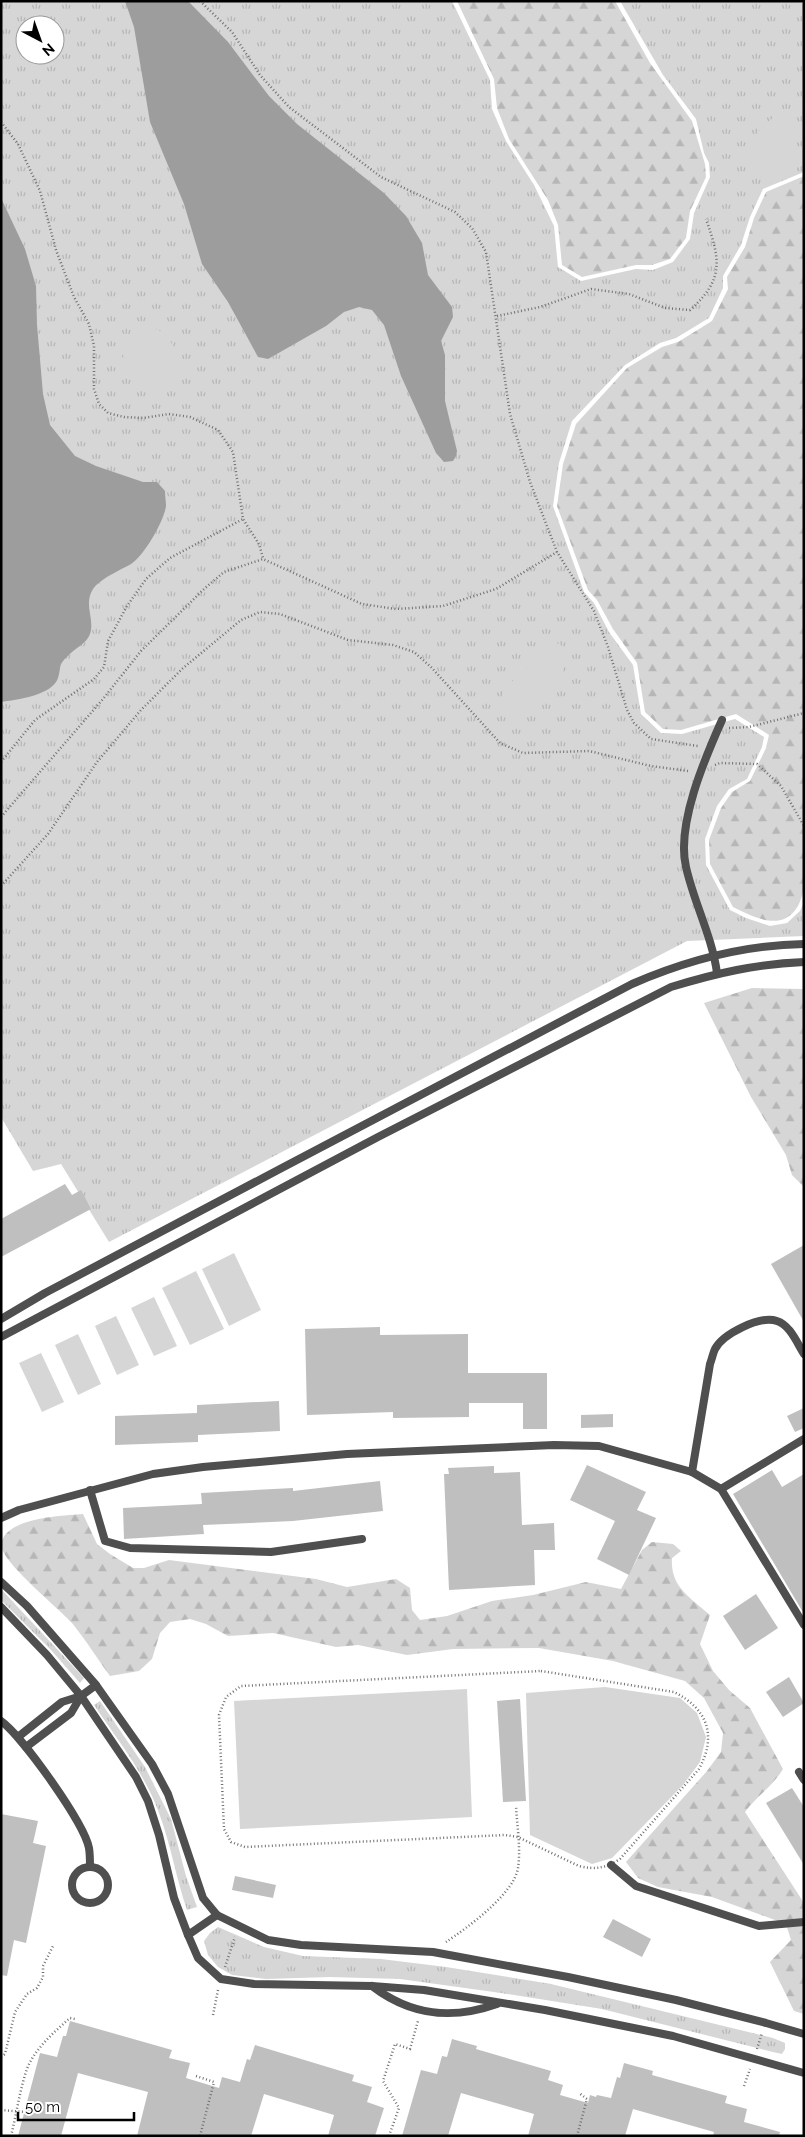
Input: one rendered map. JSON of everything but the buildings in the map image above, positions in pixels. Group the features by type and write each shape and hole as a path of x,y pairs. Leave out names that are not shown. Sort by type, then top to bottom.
{"lane":[{"path":"717,973 715,956 685,865 685,832 698,772 722,720"},
{"path":"1,1319 45,1293 632,984 665,970 715,956 758,947 804,944"},
{"path":"1,1336 344,1155 671,987 717,973 766,964 804,962"},
{"path":"692,1472 710,1364 716,1348 738,1330 760,1319 777,1321 789,1329 804,1354"},
{"path":"721,1489 804,1439"},
{"path":"1,1518 19,1510 153,1474 203,1467 347,1454 554,1445 599,1446 692,1472 721,1489 804,1625"},
{"path":"90,1490 105,1541 130,1548 271,1552 362,1539"},
{"path":"1,1582 28,1606 96,1685 152,1764 168,1794 203,1898 217,1915 268,1940 301,1945 433,1952 568,1977 676,2000 804,2034"},
{"path":"1,1607 47,1655 81,1696 136,1777 148,1801 159,1835 174,1898 188,1935 198,1958 221,1979 254,1984 372,1986 424,1990 545,2010 673,2036 803,2071"},
{"path":"18,1737 62,1702 81,1696 96,1685"},
{"path":"26,1747 71,1713 81,1696"},
{"path":"1,1721 26,1747 71,1810 89,1847 90,1867"},
{"path":"799,1772 804,1780"},
{"path":"611,1865 636,1886 759,1926 804,1922"},
{"path":"90,1867 96,1868 104,1874 107,1886 102,1897 89,1903 75,1895 72,1885 78,1872 90,1867"},
{"path":"188,1935 217,1915"},
{"path":"372,1986 384,1994 420,2011 446,2014 459,2013 481,2010 499,2003"}],"path":[{"path":"200,1 232,32 260,76 289,107 381,177 455,212 472,228 486,252 497,316 510,414 530,482 557,552 594,611 608,648 627,710 634,723 650,739 709,748"},
{"path":"1,122 18,144 40,191 56,250 74,297 90,324 94,346 94,389 99,404 108,413 124,417 143,418 169,414 190,417 218,430 233,452 243,519 259,544 263,558"},
{"path":"497,316 540,307 591,289 628,294 665,308 690,310 704,298 717,273 717,251 706,219"},
{"path":"1,762 35,720 94,679 104,666 108,641 127,606 146,579 170,558 243,519"},
{"path":"1,817 104,699 141,651 224,572 263,558 362,604 396,609 443,606 496,589 557,552"},
{"path":"1,886 48,834 96,762 141,710 182,669 241,620 260,612 280,614 348,640 393,645 414,652 500,743 523,753 589,751 650,766 698,772 720,763 757,764 780,786 804,826"},
{"path":"718,730 748,727 804,713"},
{"path":"541,1671 674,1692 696,1706 706,1723 709,1738 707,1755 699,1769 620,1858 611,1865 590,1869 579,1866 518,1837 496,1836 245,1847 231,1842 224,1829 219,1715 221,1705 233,1690 250,1684 541,1671"},
{"path":"433,1952 474,1923 507,1889 514,1879 518,1868 516,1806"},
{"path":"1,2057 5,2054 16,2012 27,1994 37,1988 43,1977 43,1966 53,1946"},
{"path":"11,2136 25,2074 35,2055 46,2040 70,2018 75,2019"},
{"path":"389,2136 399,2108 383,2081 395,2044 410,2049 416,2026"},
{"path":"196,2076 214,2082 200,2136"},
{"path":"578,2136 587,2099 579,2093"},
{"path":"1,2110 25,2112"}],"green space":[{"path":"1,1 452,1 490,80 492,109 506,141 534,185 554,226 558,267 581,281 636,269 653,270 673,262 690,239 694,213 710,177 709,163 704,153 696,119 663,75 620,1 801,1 804,6 804,172 763,189 750,217 741,245 723,276 723,288 709,318 676,338 660,343 625,365 572,421 559,463 553,506 584,592 594,603 609,632 633,665 641,714 661,733 682,734 735,719 764,737 762,747 747,779 729,789 717,806 705,839 706,865 730,910 746,918 770,926 787,923 800,911 804,902 804,936 687,941 109,1242 61,1164 33,1171 1,1117"},
{"path":"457,1 615,1 650,63 692,121 705,164 706,177 690,211 686,238 670,259 652,265 636,265 582,277 562,265 558,225 548,200 509,139 497,108 494,79"},
{"path":"781,113 791,116 794,124 797,139 795,153 787,165 775,174 768,176 759,172 754,167 750,155 750,147 762,127"},
{"path":"804,176 804,891 797,907 789,916 782,920 774,921 757,918 733,907 710,864 709,840 721,808 732,792 750,781 766,748 769,735 736,714 681,730 663,729 645,712 637,663 613,629 597,600 588,590 557,506 563,464 576,424 627,368 662,347 678,342 712,321 728,289 727,277 745,247 754,218 766,192"},
{"path":"142,326 159,330 174,348 181,373 170,387 157,391 144,390 131,380 122,364 127,336"},
{"path":"543,641 551,641 561,645 565,661 559,681 530,708 511,709 502,696 503,691 506,686 527,668"},
{"path":"752,988 804,989 804,1187 792,1175 786,1155 751,1097 704,1003"},
{"path":"234,1253 261,1310 229,1326 202,1269"},
{"path":"196,1271 224,1329 190,1345 162,1288"},
{"path":"154,1297 177,1346 154,1356 131,1308"},
{"path":"116,1316 139,1365 117,1375 95,1326"},
{"path":"78,1334 101,1384 78,1395 55,1345"},
{"path":"41,1353 64,1402 42,1412 19,1363"},
{"path":"83,1514 97,1544 133,1568 144,1568 169,1560 316,1579 347,1587 396,1579 410,1588 412,1610 420,1620 447,1616 492,1601 533,1595 586,1582 621,1589 642,1550 652,1542 673,1544 681,1551 672,1558 674,1577 683,1591 710,1615 700,1644 713,1671 729,1690 750,1708 783,1769 775,1781 745,1812 804,1903 804,2014 794,2011 770,1962 791,1940 786,1924 712,1897 658,1887 638,1878 626,1862 707,1771 721,1752 723,1733 704,1698 685,1681 613,1661 539,1648 453,1649 407,1655 358,1645 336,1647 273,1633 228,1636 206,1624 190,1619 170,1622 160,1633 152,1659 139,1671 110,1676 72,1623 20,1573 3,1552 1,1544 5,1535 13,1528 24,1523 49,1517"},
{"path":"1,1589 84,1678 80,1683 51,1650 1,1600"},
{"path":"605,1687 680,1698 697,1713 706,1737 700,1762 683,1785 612,1858 592,1864 530,1835 526,1693"},
{"path":"467,1689 472,1817 240,1829 234,1701"},
{"path":"100,1701 145,1767 171,1819 186,1876 197,1907 187,1910 159,1813 146,1784 130,1757 94,1705"},
{"path":"218,1927 264,1947 303,1956 381,1959 446,1967 551,1984 773,2038 785,2043 785,2049 782,2054 602,2009 400,1979 330,1977 266,1979 232,1975 218,1967 208,1955 204,1941"}],"shaded area":[{"path":"125,1 188,1 228,42 269,96 297,124 384,193 406,216 422,243 428,275 452,307 453,317 441,341 445,355 445,401 457,451 453,461 444,462 436,453 401,376 384,325 372,310 359,307 344,312 326,326 268,359 258,357 228,302 202,264 184,204 150,122 134,27"},
{"path":"1,198 25,249 36,286 37,325 43,394 50,425 75,456 96,466 143,482 157,482 165,491 166,506 157,529 142,554 131,564 105,578 93,589 89,600 90,634 85,642 63,661 55,684 42,693 33,696 1,702"}]}
